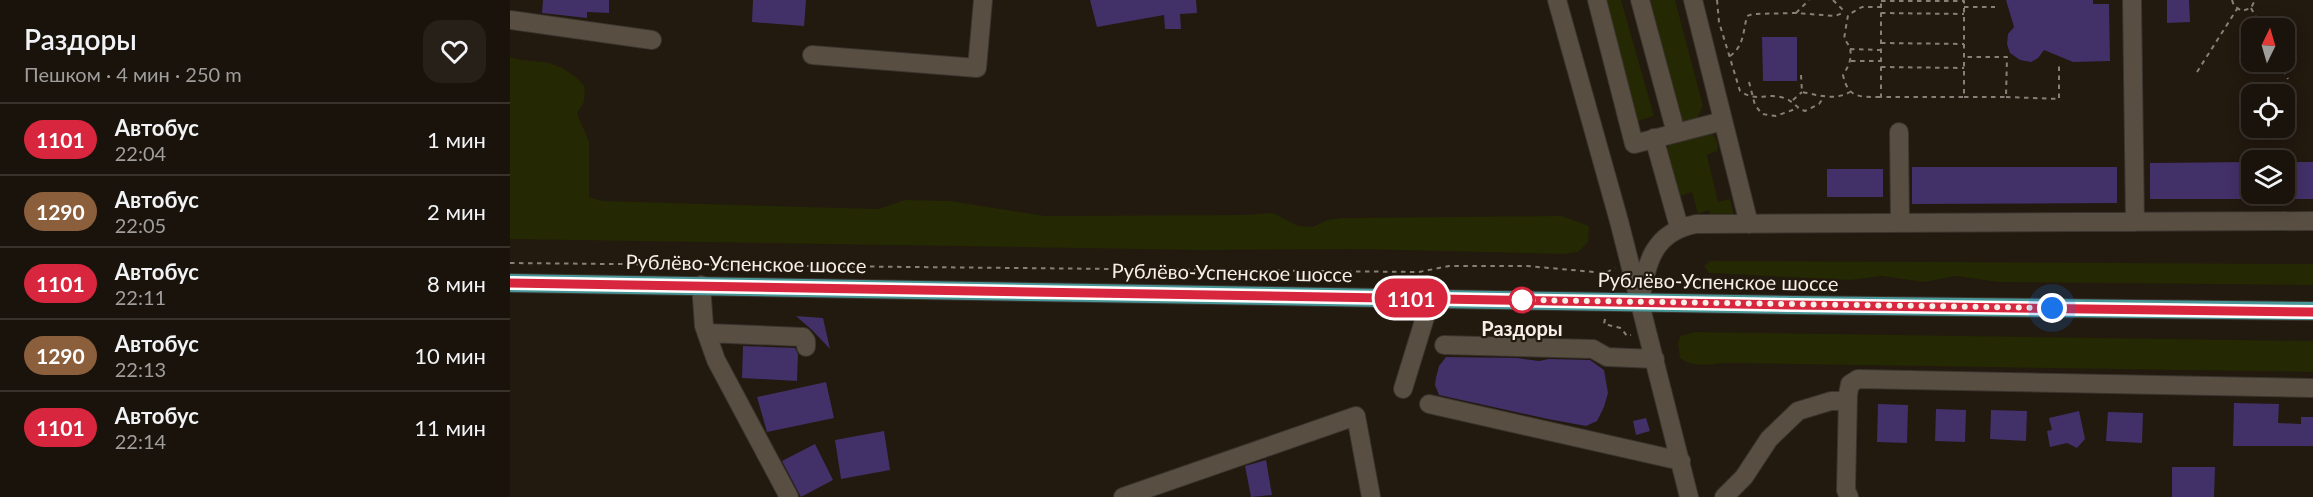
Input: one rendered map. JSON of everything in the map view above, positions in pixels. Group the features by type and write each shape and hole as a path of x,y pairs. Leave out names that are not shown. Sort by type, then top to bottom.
{"main road":[{"name":"Рублёво-Успенское шоссе","path":"510,283 2313,312"}],"street":[{"path":"812,55 977,68 983,0"},
{"path":"1557,0 1629,259 1689,497"},
{"path":"1597,0 1634,144 1723,121"},
{"path":"1640,0 1676,133"},
{"path":"1693,0 1749,224"},
{"path":"2132,0 2135,222"},
{"path":"510,20 652,40"},
{"path":"1899,132 1900,223"},
{"path":"1654,138 1679,227"},
{"path":"1640,302 1651,256 1664,237 1679,227 1696,224 2313,221"},
{"path":"701,285 704,326 716,360 789,497"},
{"path":"1403,389 1431,298"},
{"path":"707,333 803,337 807,341 806,347"},
{"path":"1444,345 1593,349 1607,357 1654,359"},
{"path":"1849,497 1846,490 1848,401 1850,384 1858,379 2313,388"},
{"path":"1724,497 1744,477 1769,438 1798,411 1831,401 1848,401"},
{"path":"1429,404 1681,461"},
{"path":"1123,497 1356,416 1371,497"}],"path":[{"path":"1717,0 1719,22 1740,91 1753,98 1781,97 1792,101 1804,111 1812,110 1820,104 1824,97"},
{"path":"1796,13 1809,0"},
{"path":"1833,0 1848,15"},
{"path":"2232,0 2237,9 2242,11 2251,8 2255,0"},
{"path":"1881,97 1881,1 1964,1 1964,97"},
{"path":"1848,15 1862,7 1881,7"},
{"path":"1964,7 1995,7"},
{"path":"2251,8 2256,18"},
{"path":"2197,72 2237,9"},
{"path":"1730,56 1737,51 1743,41 1747,16 1796,13 1835,16 1845,12"},
{"path":"1881,14 1964,14"},
{"path":"1848,15 1844,39 1849,44 1851,61 1843,75 1850,92 1858,97 2059,99 2059,66"},
{"path":"1881,43 1964,44"},
{"path":"1850,49 1881,50"},
{"path":"1964,57 2007,57 2006,97"},
{"path":"1851,61 1881,61"},
{"path":"1881,67 1964,68"},
{"path":"2284,72 2288,80"},
{"path":"1801,75 1802,92"},
{"path":"1749,82 1755,105 1762,114 1776,116 1798,108"},
{"path":"1802,92 1824,97 1841,97 1850,92"},
{"path":"1792,101 1802,92"},
{"path":"510,263 921,268 1317,269 1419,272 1449,266 1527,266 1605,273 1629,259"},
{"path":"1605,273 1605,281"},
{"path":"1605,318 1604,324 1621,328 1627,336 1631,334"}],"green space":[{"path":"1605,0 1621,0 1654,116 1638,121"},
{"path":"1647,0 1675,0 1703,106 1697,118 1681,123"},
{"path":"510,57 544,62 564,69 585,87 584,102 577,114 589,141 589,197 603,201 878,209 905,200 950,201 1045,216 1273,213 1298,226 1313,227 1327,220 1342,218 1562,216 1589,226 1588,242 1578,252 1563,254 1361,249 1200,250 510,239"},
{"path":"1710,132 1718,146 1717,151 1707,155 1718,202 1730,199 1735,218 1712,219 1709,210 1698,214 1692,192 1676,197 1666,151 1670,143"},
{"path":"1710,261 2313,264 2313,285 1998,282 1956,276 1924,282 1882,276 1850,280 1709,273 1704,266"},
{"path":"1695,332 2313,341 2313,372 1730,363 1704,365 1680,358 1678,343 1680,336"}],"building":[{"path":"543,0 609,0 609,13 587,12 587,18 542,13"},
{"path":"753,0 806,0 804,26 752,22"},
{"path":"1090,0 1196,0 1197,13 1180,14 1181,29 1165,29 1164,15 1097,27"},
{"path":"2006,0 2093,0 2093,4 2109,4 2110,61 2073,62 2044,50 2038,58 2031,62 2020,60 2010,53 2007,44 2008,34 2014,27"},
{"path":"2167,0 2189,0 2190,22 2167,23"},
{"path":"1762,37 1797,37 1797,81 1763,81"},
{"path":"2241,162 2241,199 2150,199 2150,163"},
{"path":"2295,162 2313,162 2313,199 2295,199"},
{"path":"1912,167 2117,167 2117,203 1912,204"},
{"path":"1827,169 1883,169 1883,197 1827,197"},
{"path":"796,316 823,318 830,349 812,330"},
{"path":"743,346 795,348 798,354 797,381 742,378"},
{"path":"1446,357 1517,358 1539,361 1549,359 1590,360 1604,370 1608,393 1597,421 1586,426 1439,395 1435,385 1436,378 1439,366"},
{"path":"826,382 834,418 767,432 757,397"},
{"path":"2234,403 2279,404 2278,423 2301,424 2301,417 2313,417 2313,446 2233,446"},
{"path":"1878,404 1908,405 1907,443 1877,442"},
{"path":"1936,409 1966,410 1965,442 1935,441"},
{"path":"1991,410 2027,411 2026,441 1990,439"},
{"path":"2079,411 2085,439 2077,448 2067,443 2050,447 2047,431 2052,430 2049,418"},
{"path":"2108,412 2143,413 2142,443 2106,441"},
{"path":"1646,418 1650,431 1636,435 1633,421"},
{"path":"884,431 890,470 841,479 835,440"},
{"path":"815,444 833,480 801,497 782,461"},
{"path":"1266,460 1272,495 1251,497 1245,466"},
{"path":"2172,467 2215,467 2214,497 2172,497"}],"bus line":[{"name":"1101","path":"510,283 2313,312"}],"place":[{"name":"Раздоры","path":"1522,300"}],"route":[{"path":"1522,300 2052,308"}]}
